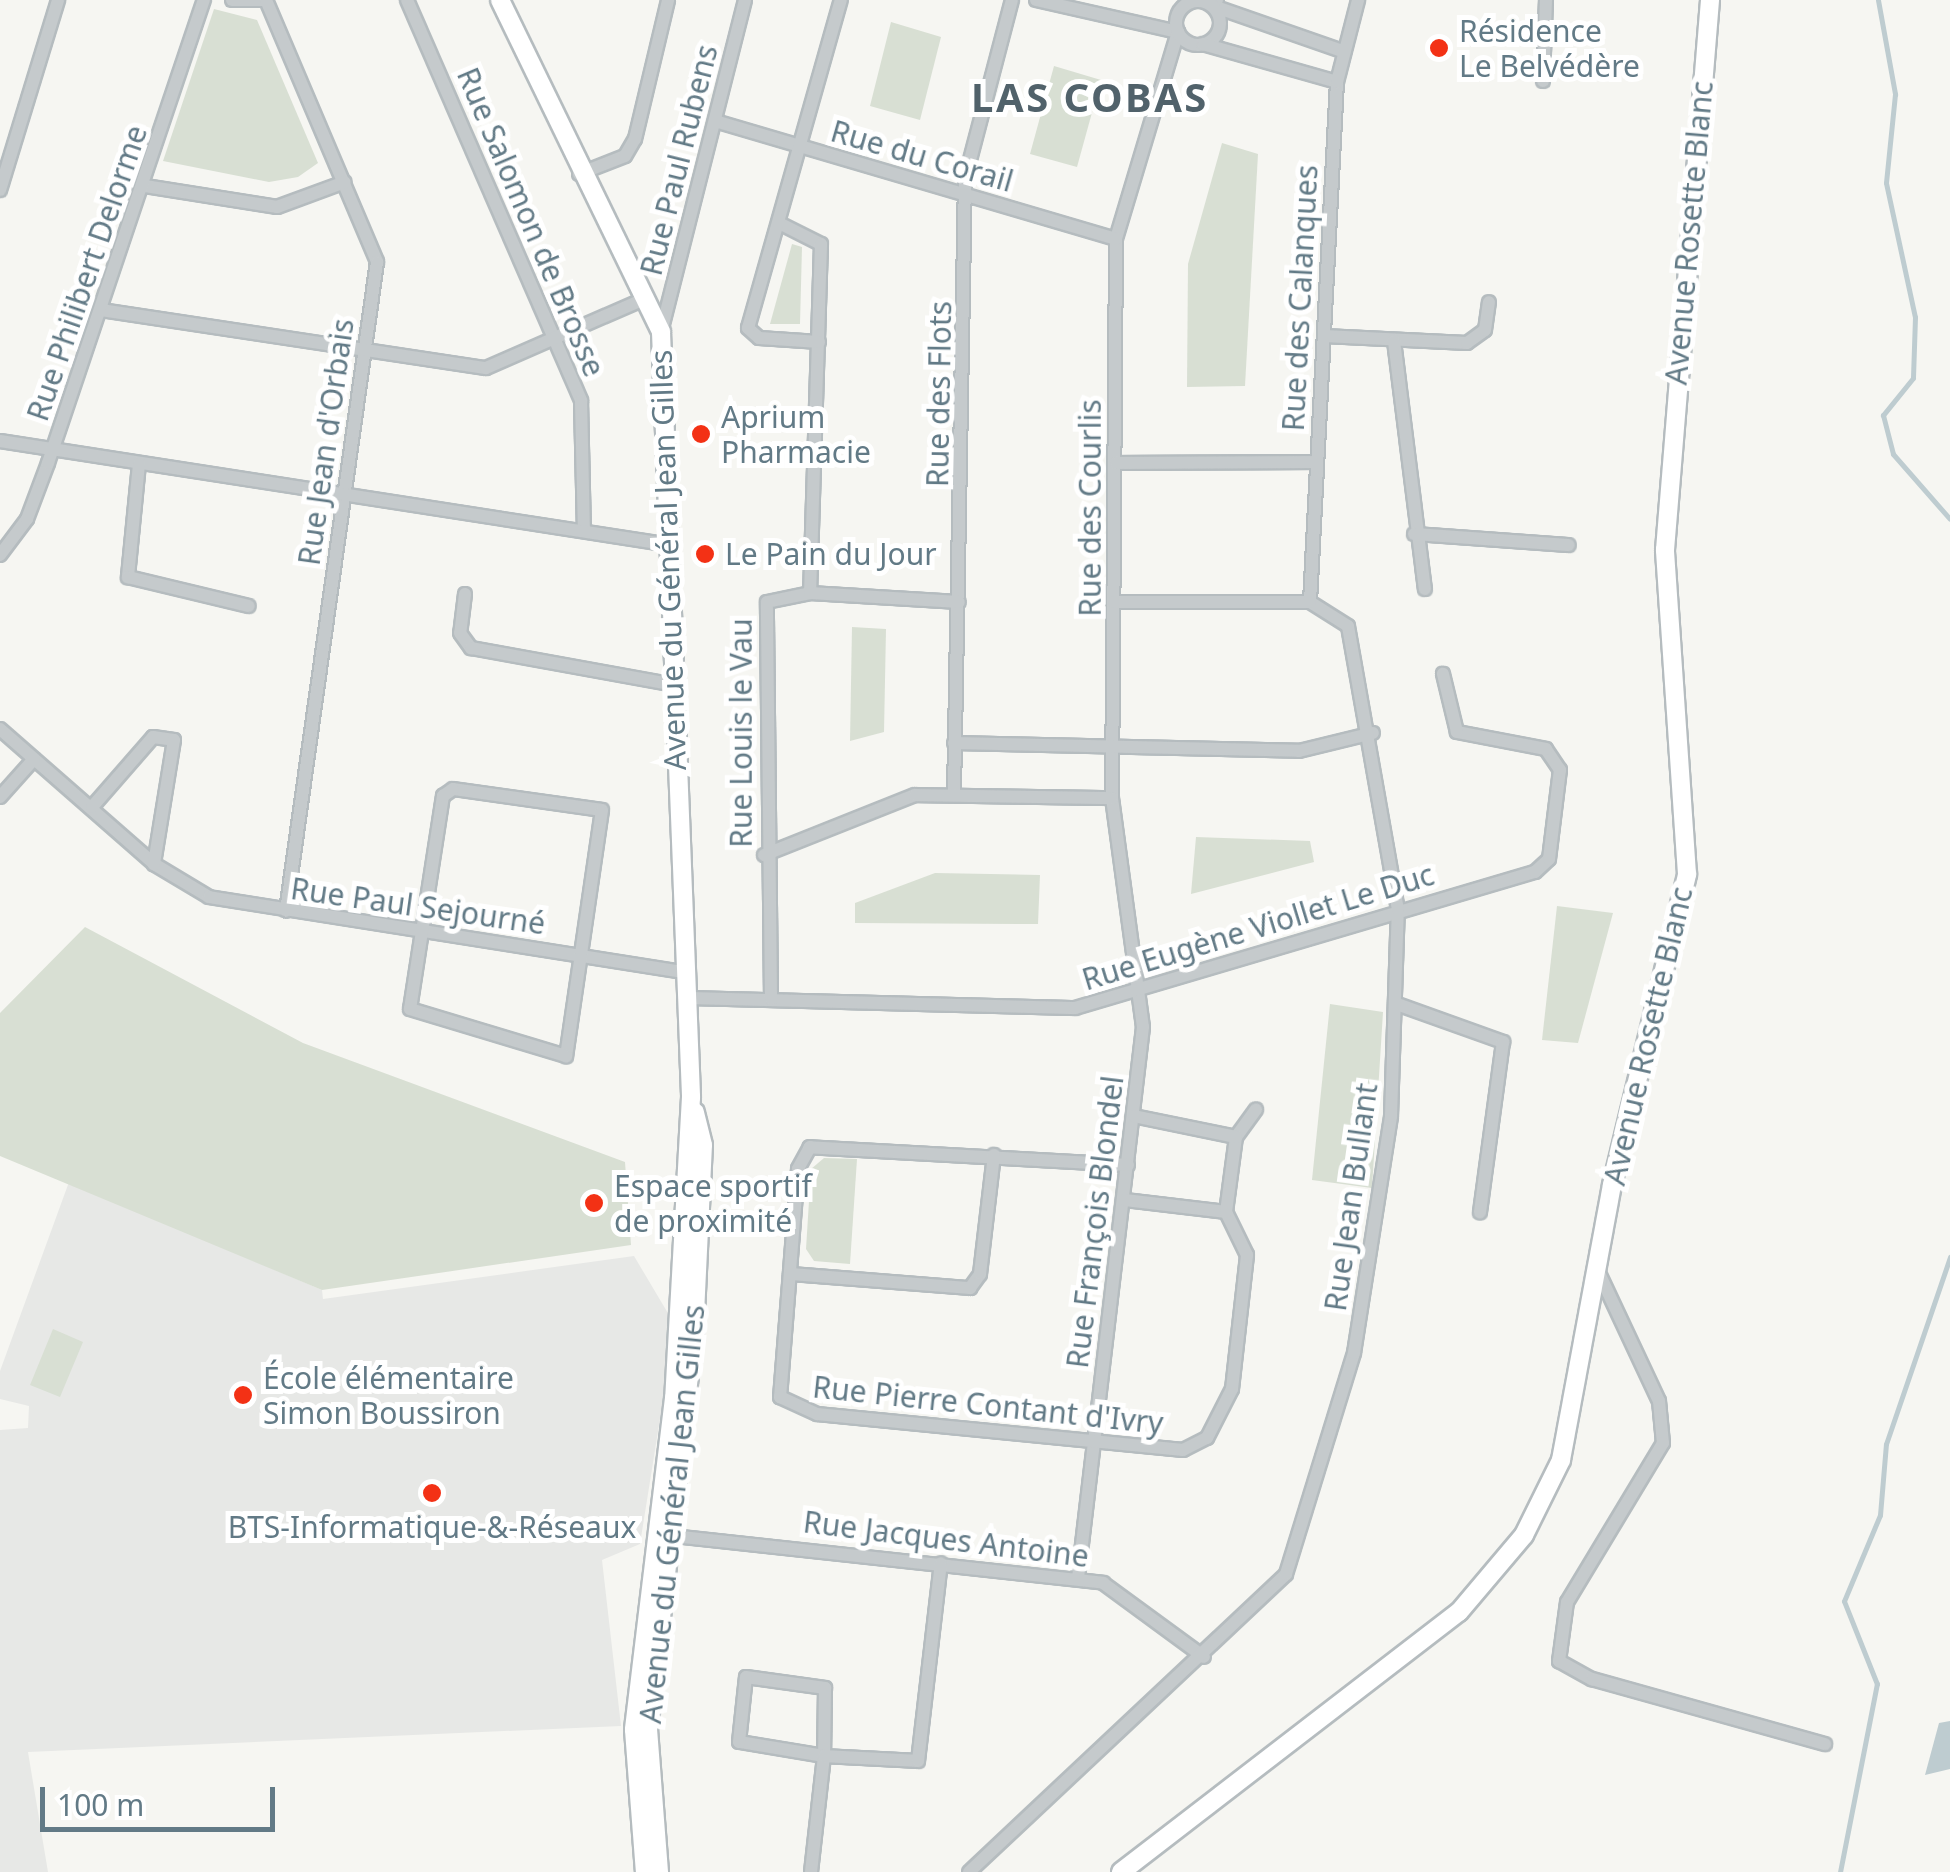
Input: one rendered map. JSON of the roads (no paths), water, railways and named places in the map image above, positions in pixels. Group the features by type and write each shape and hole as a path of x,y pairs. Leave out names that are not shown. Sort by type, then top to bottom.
{"main road":[{"name":"Avenue du Général Jean Gilles","path":"500,0 639,300 661,332 664,544 691,1097 667,1535 648,1730 659,1872"},
{"name":"Avenue Rosette Blanc","path":"1122,1872 1419,1645 1498,1571 1561,1460 1598,1271 1686,874 1685,739 1665,550 1710,0"},
{"name":"Avenue du Général Jean Gilles","path":"645,1872 634,1730 667,1535"}],"street":[{"path":"0,190 58,0"},
{"name":"Rue Philibert Delorme","path":"0,555 27,519 54,448 145,186 204,0"},
{"path":"232,0 266,0"},
{"name":"Rue Jean d'Orbais","path":"266,0 377,262 361,349 286,911"},
{"name":"Rue Salomon de Brosse","path":"406,0 558,339 581,401 584,530"},
{"path":"579,174 624,156 636,138 668,0"},
{"name":"Rue Paul Rubens","path":"661,332 745,0"},
{"path":"818,342 750,335 840,0"},
{"name":"Rue des Flots","path":"954,795 964,194 1012,0"},
{"path":"1036,0 1178,32 1203,44 1336,82"},
{"name":"Rue des Calanques","path":"1310,602 1336,82 1340,50 1358,0"},
{"path":"1543,81 1546,0"},
{"path":"1203,44 1220,25 1215,3"},
{"path":"1182,5 1215,3 1340,50"},
{"name":"Rue des Courlis","path":"1137,992 1112,798 1116,239 1178,32 1182,5"},
{"name":"Rue du Corail","path":"714,121 1116,239"},
{"path":"145,186 277,208 345,182"},
{"path":"779,223 821,244 810,594"},
{"path":"100,310 486,368 639,300"},
{"path":"1324,336 1394,342 1480,340 1489,302"},
{"path":"1394,342 1414,534 1426,588"},
{"path":"0,441 664,544"},
{"path":"1116,463 1316,462"},
{"path":"138,464 128,577 248,606"},
{"path":"1414,534 1569,545"},
{"path":"466,594 460,632 471,648 670,684"},
{"name":"Rue Louis le Vau","path":"771,999 764,855 767,602 810,594 960,602"},
{"path":"1114,602 1310,602"},
{"name":"Rue Jean Bullant","path":"969,1872 1270,1596 1305,1531 1375,1245 1397,1004 1398,910 1373,733 1348,626 1310,602"},
{"name":"Rue Eugène Viollet Le Duc","path":"685,998 1031,1013 1137,992 1398,910 1536,872 1549,860 1560,770 1546,749 1457,732 1443,674"},
{"name":"Rue Paul Sejourné","path":"0,728 154,864 209,897 684,972"},
{"path":"954,743 1299,751 1373,733"},
{"path":"92,807 153,737 174,740 154,864"},
{"path":"0,798 34,759"},
{"path":"453,789 602,810 581,955 572,1048 554,1058 410,1009 442,796 453,789"},
{"path":"764,855 914,795 1112,798"},
{"name":"Rue François Blondel","path":"1078,1578 1134,1116 1137,992"},
{"path":"1397,1004 1503,1042 1480,1212"},
{"path":"1125,1200 1226,1212 1236,1136 1256,1109"},
{"path":"1134,1116 1236,1136"},
{"name":"Rue Pierre Contant d'Ivry","path":"994,1155 810,1147 798,1168 779,1389 792,1409 1093,1444 1183,1450 1207,1438 1224,1413 1247,1255 1226,1212"},
{"path":"791,1274 970,1288 980,1274 994,1155 1128,1164"},
{"path":"1598,1271 1660,1401 1663,1443 1566,1602 1560,1661 1592,1679 1825,1744"},
{"name":"Rue Jacques Antoine","path":"667,1535 1103,1583 1204,1657"},
{"path":"811,1872 824,1756 825,1688 740,1681 739,1742 824,1756 918,1761 941,1563"}],"waterway":[{"path":"1878,0 1895,94 1886,183 1915,317 1913,378 1883,415 1893,454 1950,519"},
{"path":"1840,1872 1877,1684 1844,1601 1880,1515 1886,1444 1950,1257"}],"place":[{"name":"Résidence Le Belvédère","path":"1439,48"},
{"name":"Aprium Pharmacie","path":"701,434"},
{"name":"Le Pain du Jour","path":"705,554"},
{"name":"Espace sportif de proximité","path":"594,1203"},
{"name":"École élémentaire Simon Boussiron","path":"243,1395"},
{"name":"BTS-Informatique-&-Réseaux","path":"432,1493"}],"district":[{"name":"LAS COBAS","path":"1090,97"}]}
